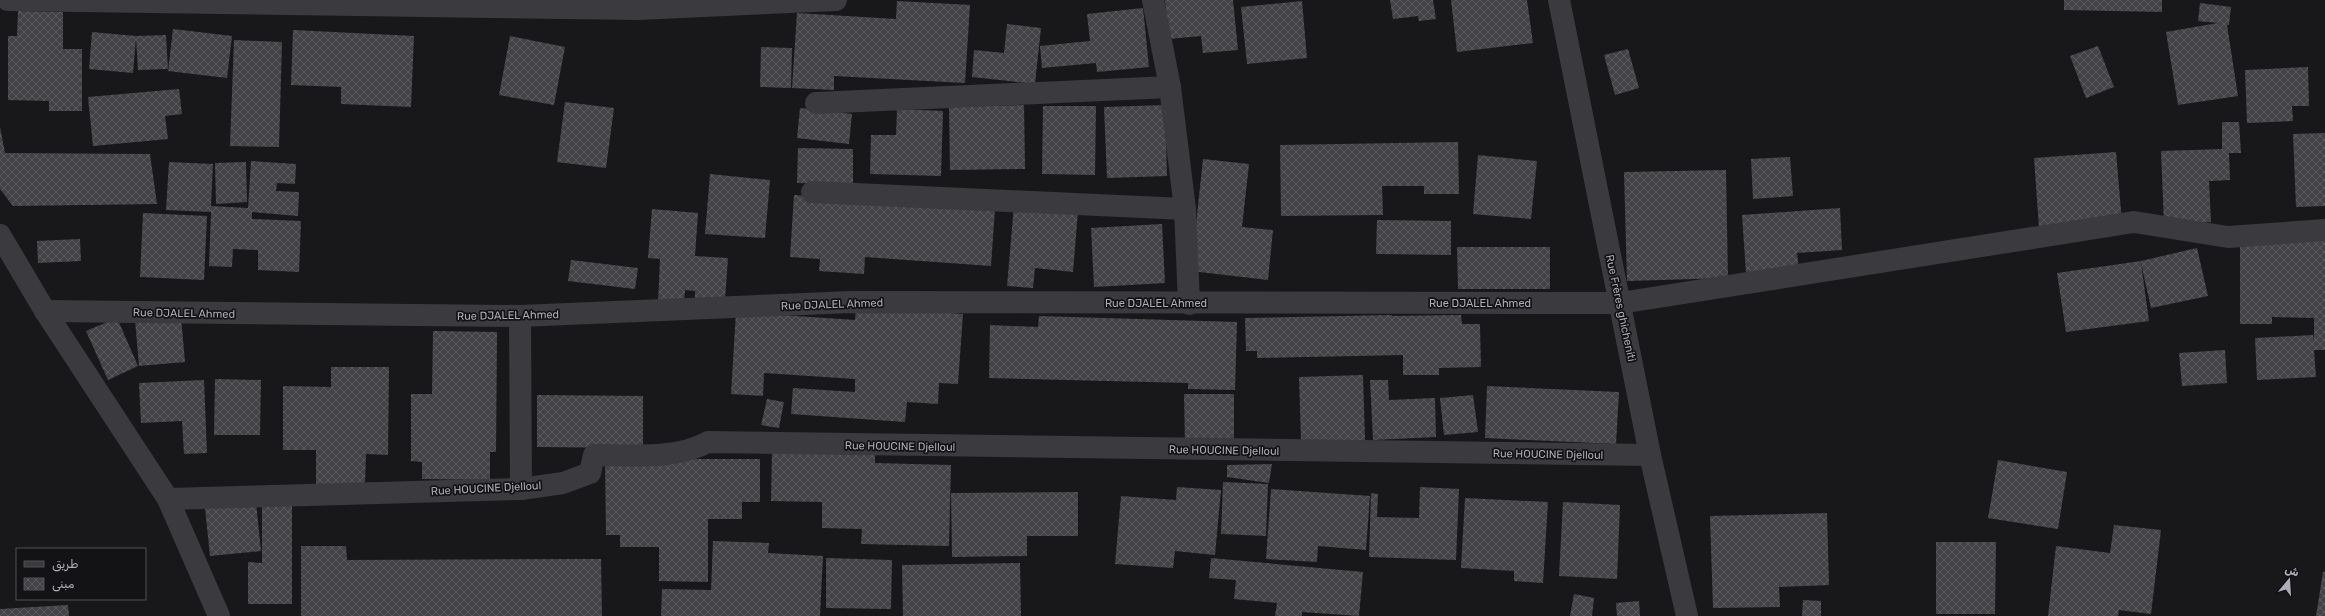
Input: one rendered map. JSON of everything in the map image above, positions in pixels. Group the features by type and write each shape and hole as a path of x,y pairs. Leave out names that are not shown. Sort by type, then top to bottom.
{"street":[{"path":"8,0 638,9 836,0"},
{"path":"1153,0 1170,86 1186,209 1189,304"},
{"name":"Rue Frères ghicheniti","path":"1559,0 1650,455 1687,616"},
{"path":"816,103 1170,86"},
{"path":"812,192 1186,209"},
{"name":"Rue DJALEL Ahmed","path":"45,311 520,316 851,302 1189,304 1620,303 2134,222 2228,237 2325,230"},
{"path":"0,235 45,311 168,498 218,616"},
{"path":"520,316 521,489"},
{"name":"Rue HOUCINE Djelloul","path":"168,498 521,489 563,483 590,473 594,455 663,454 697,448 708,442 1650,455"}],"building":[{"path":"1165,0 1233,0 1238,50 1203,53 1201,36 1169,39"},
{"path":"1390,0 1433,0 1436,19 1419,21 1418,16 1393,19"},
{"path":"1451,0 1527,0 1533,43 1457,52"},
{"path":"2064,0 2162,0 2162,12 2064,10"},
{"path":"897,1 970,5 965,83 834,76 834,90 792,88 797,13 896,19"},
{"path":"1302,1 1307,58 1247,64 1241,7"},
{"path":"2200,3 2231,7 2229,25 2227,25 2238,96 2178,105 2166,32 2218,23 2198,21"},
{"path":"1143,8 1149,67 1097,72 1096,63 1042,68 1040,46 1090,41 1087,14"},
{"path":"18,11 63,12 63,49 82,49 82,111 49,111 49,101 8,100 8,36 17,36"},
{"path":"1007,24 1041,28 1035,84 972,77 974,50 1004,53"},
{"path":"173,29 232,36 227,78 168,71"},
{"path":"293,30 414,36 411,107 341,104 341,87 291,85"},
{"path":"92,32 136,36 166,35 168,69 138,70 136,38 133,73 89,69"},
{"path":"510,36 565,47 554,105 499,95"},
{"path":"234,40 282,42 279,147 230,146"},
{"path":"2098,46 2114,87 2086,98 2070,56"},
{"path":"761,47 792,48 791,88 760,87"},
{"path":"1628,49 1639,88 1615,95 1604,55"},
{"path":"2308,67 2309,106 2292,106 2293,121 2247,123 2245,70"},
{"path":"179,89 182,114 165,116 168,139 93,146 88,97"},
{"path":"565,102 614,108 606,168 557,162"},
{"path":"1024,105 1025,169 950,170 949,107"},
{"path":"1165,105 1167,176 1107,178 1104,107"},
{"path":"1043,106 1096,106 1095,175 1042,174"},
{"path":"800,108 852,114 849,144 797,138"},
{"path":"897,109 943,111 941,176 870,174 871,135 896,135"},
{"path":"2222,122 2239,122 2241,153 2229,153 2230,180 2209,181 2211,222 2164,224 2161,151 2222,149"},
{"path":"0,127 5,153 150,154 157,204 13,206 0,189"},
{"path":"2325,133 2325,206 2296,207 2293,134"},
{"path":"1458,142 1459,194 1424,194 1424,186 1382,186 1383,215 1281,216 1280,145"},
{"path":"798,148 853,149 853,184 797,183"},
{"path":"2116,152 2122,222 2039,228 2034,158"},
{"path":"1478,155 1537,161 1531,219 1473,214"},
{"path":"1790,157 1793,196 1753,199 1751,159"},
{"path":"1203,159 1249,164 1242,227 1273,230 1268,280 1191,271"},
{"path":"251,161 296,164 295,184 277,183 276,191 299,192 298,216 252,212 252,219 301,221 299,272 258,270 258,250 233,249 232,267 209,266 211,212 166,210 169,162 213,164 211,206 248,208"},
{"path":"246,162 247,202 216,204 215,163"},
{"path":"1726,170 1728,278 1627,281 1624,172"},
{"path":"710,174 770,180 765,238 705,234"},
{"path":"794,195 995,209 991,266 865,257 864,274 819,271 820,259 790,257"},
{"path":"1014,205 1078,211 1073,272 1035,268 1033,288 1007,286"},
{"path":"1840,208 1842,250 1797,253 1799,270 1746,273 1742,215"},
{"path":"652,209 698,213 695,256 728,258 725,300 695,298 695,291 685,290 684,304 658,303 660,259 648,258"},
{"path":"143,213 207,216 204,280 140,277"},
{"path":"1377,220 1451,221 1451,255 1376,254"},
{"path":"1162,224 1165,283 1094,287 1091,228"},
{"path":"2240,228 2325,229 2325,350 2314,350 2316,377 2257,380 2255,338 2313,335 2314,340 2314,318 2272,317 2272,324 2240,324"},
{"path":"80,239 81,261 38,263 37,241"},
{"path":"1457,247 1550,247 1550,289 1458,289"},
{"path":"2197,248 2208,296 2151,308 2141,263 2149,321 2066,332 2057,273 2141,261"},
{"path":"571,260 638,268 635,289 568,281"},
{"path":"856,306 963,314 958,384 939,383 938,404 907,402 905,422 791,414 793,388 855,392 855,379 764,373 763,396 731,394 736,312 855,320"},
{"path":"1461,315 1462,324 1480,324 1481,367 1439,368 1439,375 1403,375 1403,355 1257,358 1257,351 1246,351 1245,318"},
{"path":"1039,316 1237,322 1235,390 1188,389 1188,383 989,378 990,325 1038,327"},
{"path":"181,317 185,362 139,366 135,320"},
{"path":"117,318 138,366 108,380 86,331"},
{"path":"433,331 497,332 496,452 490,452 490,480 422,479 422,462 411,461 411,394 432,394"},
{"path":"2225,350 2227,383 2182,386 2179,353"},
{"path":"331,367 389,367 388,455 366,454 365,484 316,484 316,450 283,450 283,386 331,387"},
{"path":"1363,375 1365,440 1301,441 1299,377"},
{"path":"215,379 261,380 260,435 214,435"},
{"path":"204,380 207,453 184,454 182,421 141,423 139,383"},
{"path":"1370,380 1388,380 1389,400 1435,398 1436,437 1373,440"},
{"path":"1487,386 1619,392 1616,444 1485,438"},
{"path":"1184,394 1234,394 1234,445 1185,446"},
{"path":"537,395 643,396 643,448 537,447"},
{"path":"1473,395 1478,432 1444,435 1440,398"},
{"path":"767,399 784,402 779,428 761,425"},
{"path":"772,451 875,453 875,463 951,465 949,546 861,544 862,529 822,528 822,502 771,501"},
{"path":"605,459 760,459 760,502 742,502 742,519 708,519 708,582 659,581 659,547 620,547 620,535 606,535"},
{"path":"1998,460 2067,472 2058,529 1988,518"},
{"path":"1272,464 1269,483 1227,477 1227,465"},
{"path":"1223,482 1268,484 1266,536 1221,534"},
{"path":"1177,487 1221,490 1215,555 1175,551 1173,568 1115,564 1121,496 1176,500"},
{"path":"1420,487 1459,489 1456,560 1369,557 1371,493 1378,494 1377,517 1419,518"},
{"path":"1271,489 1370,496 1366,550 1318,546 1317,562 1266,559"},
{"path":"1078,492 1078,536 1027,536 1027,556 952,557 951,493"},
{"path":"1465,498 1548,502 1543,583 1514,581 1514,571 1461,568"},
{"path":"1563,502 1620,505 1617,579 1559,576"},
{"path":"256,503 261,551 210,556 205,508"},
{"path":"262,505 292,506 292,604 248,604 248,562 262,563"},
{"path":"1827,513 1829,585 1779,587 1780,607 1713,608 1710,516"},
{"path":"2114,525 2161,530 2151,614 2119,610 2118,616 2048,616 2056,546 2110,553"},
{"path":"713,541 769,543 768,553 823,556 820,616 661,616 662,589 711,590"},
{"path":"1936,542 1996,542 1995,614 1936,614"},
{"path":"301,546 346,546 347,560 601,559 602,616 301,616"},
{"path":"826,558 892,560 891,609 826,608"},
{"path":"1211,558 1363,572 1359,616 1302,612 1302,616 1275,616 1277,603 1234,599 1236,580 1209,578"},
{"path":"1020,563 1021,616 903,616 902,565"},
{"path":"2323,572 2325,572 2325,616 2316,616"},
{"path":"1574,594 1594,598 1592,616 1570,616"},
{"path":"1803,600 1821,601 1821,616 1802,616"},
{"path":"1639,601 1640,616 1617,616 1616,603"},
{"path":"68,605 69,616 0,616 0,609"}]}
